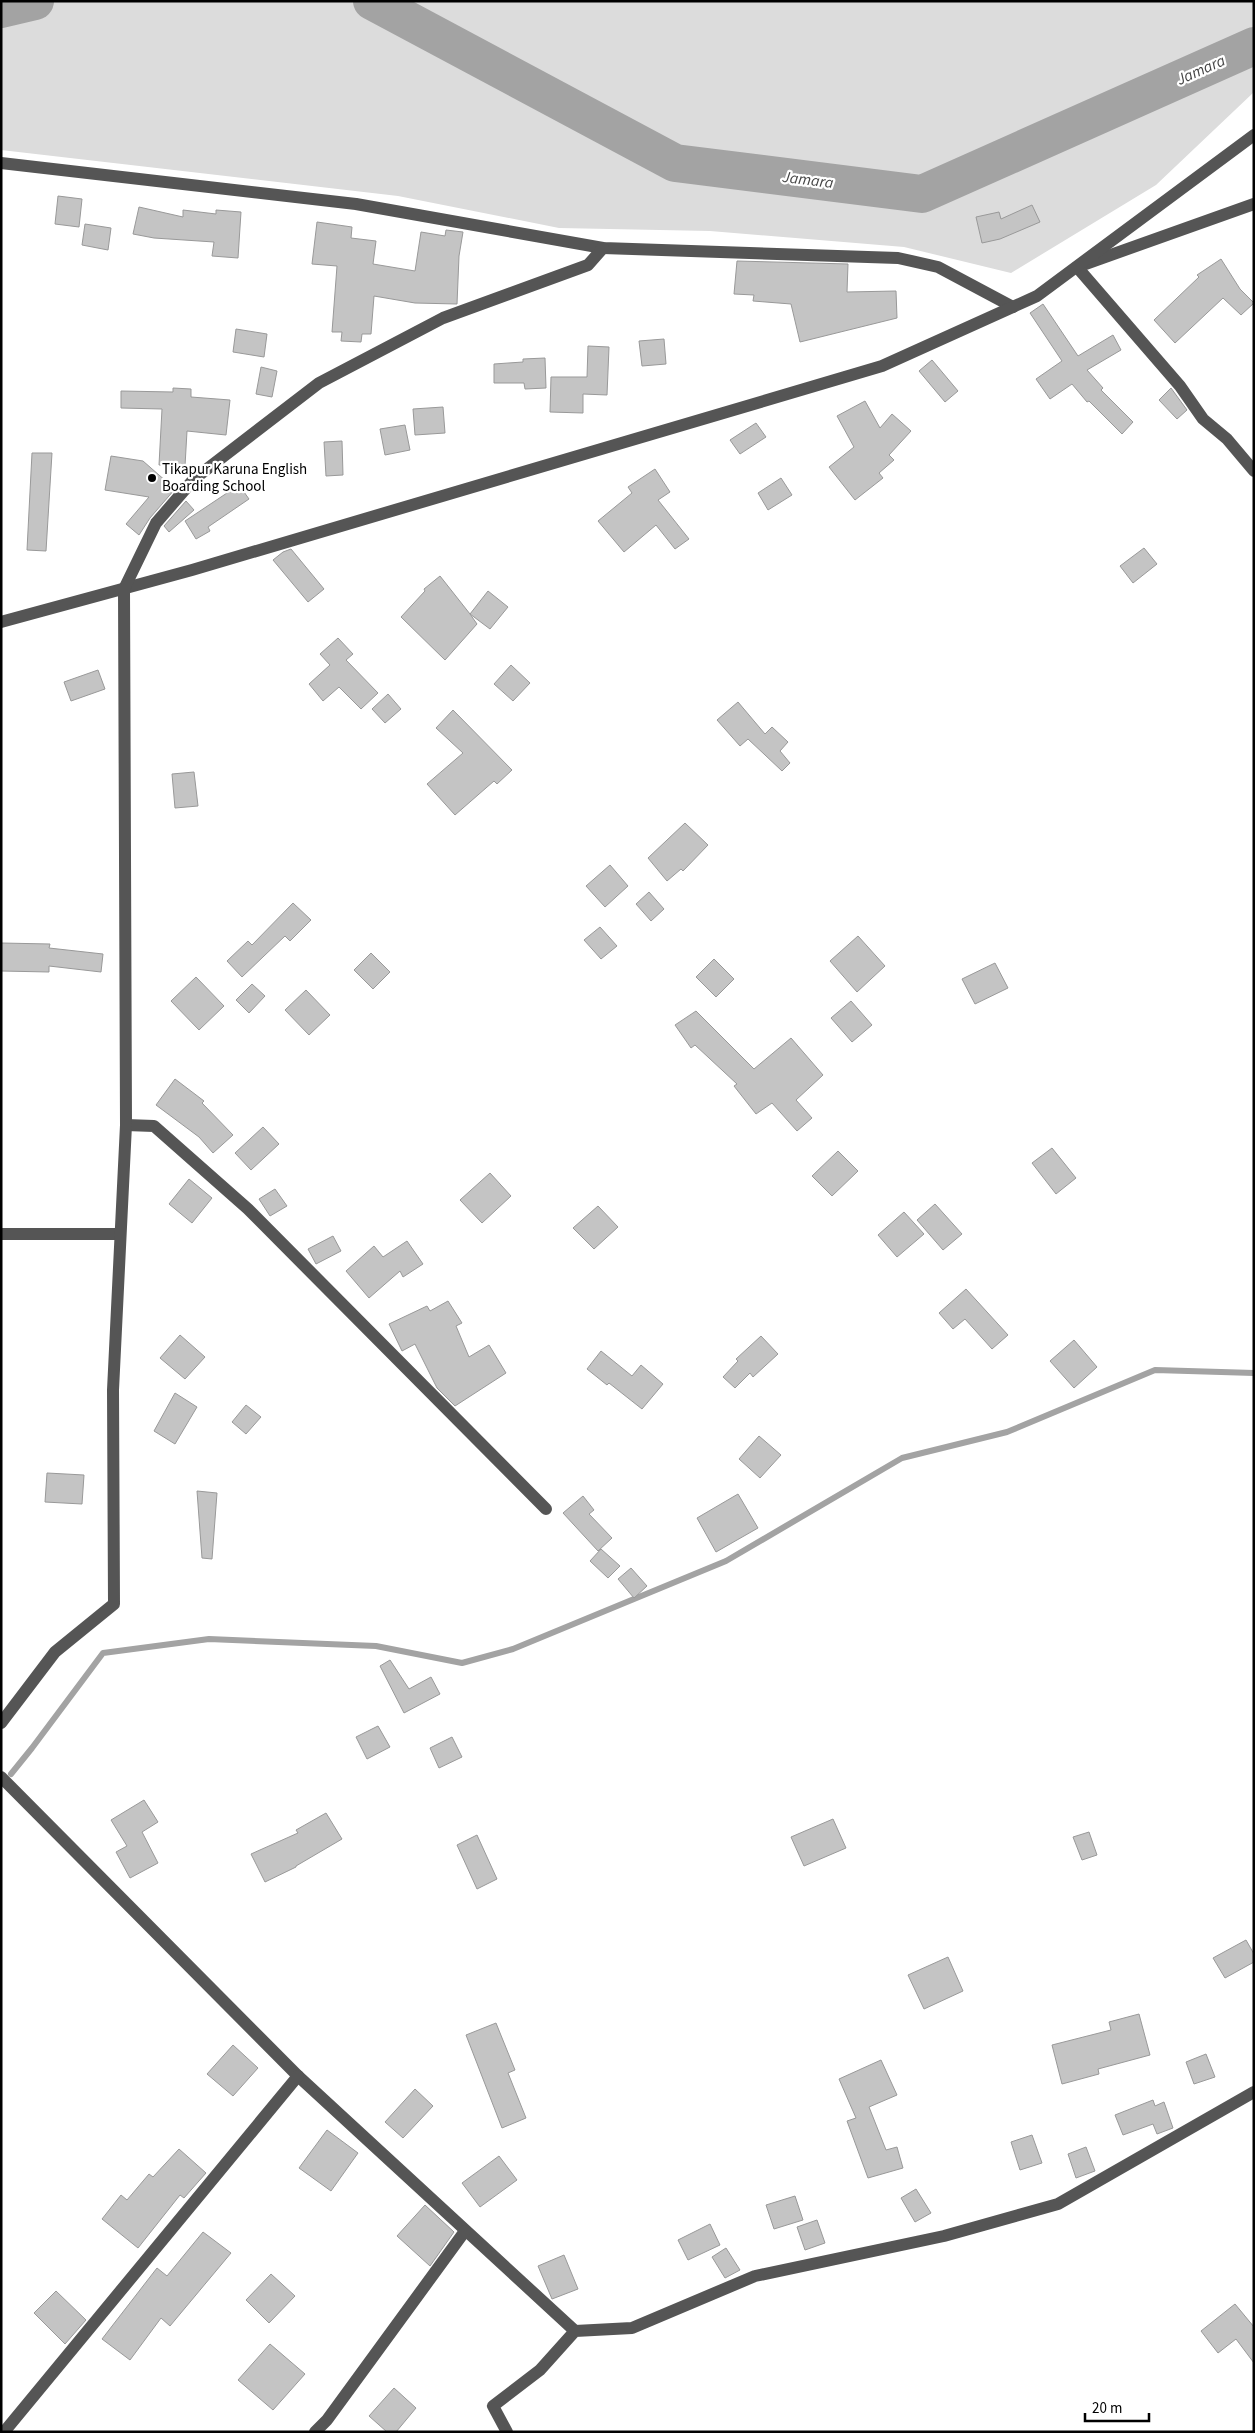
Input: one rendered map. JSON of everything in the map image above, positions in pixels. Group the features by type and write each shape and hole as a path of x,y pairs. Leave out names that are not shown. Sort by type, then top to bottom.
{"street":[{"path":"1,622 124,589 882,366 1037,296 1254,135"},
{"path":"1,163 356,204 603,248 898,258 938,267 1013,307"},
{"path":"1077,267 1254,204"},
{"path":"1,1723 55,1652 114,1604 113,1390 126,1124 124,589 156,523 194,479 319,383 443,318 588,265 603,248"},
{"path":"1077,267 1180,386 1204,419 1227,439 1254,471"},
{"path":"126,1124 154,1126 248,1209 546,1509"},
{"path":"1,1234 120,1234"},
{"path":"1,1776 298,2076 575,2331"},
{"path":"4,2432 298,2076"},
{"path":"507,2432 493,2406 540,2370 575,2331 632,2328 755,2276 944,2236 1058,2204 1254,2092"},
{"path":"315,2432 327,2420 465,2231"}],"shaded area":[{"path":"1,1 1254,1 1254,92 1156,185 1011,273 904,247 710,231 559,228 398,196 1,150"}],"building":[{"path":"58,196 82,199 79,227 55,224"},
{"path":"1032,205 1040,222 1000,239 982,243 976,217 999,212 1001,219"},
{"path":"139,207 183,217 183,210 216,214 216,210 241,212 238,258 212,256 214,242 154,238 133,234"},
{"path":"317,222 352,227 351,238 376,241 373,264 415,271 421,232 445,236 446,230 463,232 459,256 457,304 415,303 374,296 371,334 362,334 361,342 341,341 342,332 332,332 337,266 312,264"},
{"path":"85,224 111,228 108,250 82,245"},
{"path":"1221,259 1240,289 1254,303 1241,315 1223,298 1175,343 1154,320 1199,277 1197,275"},
{"path":"737,261 848,264 847,292 896,291 897,318 800,342 791,304 753,301 754,295 734,294"},
{"path":"1043,304 1078,356 1113,335 1121,350 1087,370 1103,388 1101,390 1133,422 1122,434 1089,401 1087,402 1072,384 1050,399 1036,379 1062,361 1030,313"},
{"path":"236,329 267,334 264,357 233,352"},
{"path":"664,339 666,364 642,366 639,341"},
{"path":"588,346 609,347 607,395 583,394 583,413 550,412 551,377 587,377"},
{"path":"545,358 546,388 525,389 524,383 494,383 494,364 523,362 523,359"},
{"path":"932,360 958,391 945,402 919,371"},
{"path":"261,367 277,371 272,397 256,394"},
{"path":"173,388 191,389 191,397 230,400 226,435 187,431 185,466 159,465 162,409 121,408 121,391 173,392"},
{"path":"1171,388 1187,410 1177,419 1159,400"},
{"path":"865,401 880,428 892,414 911,431 889,455 894,460 879,473 883,478 855,500 829,467 854,447 837,416"},
{"path":"443,407 445,433 415,435 413,409"},
{"path":"756,423 766,437 740,454 730,440"},
{"path":"405,425 410,450 385,455 380,429"},
{"path":"342,441 343,475 326,476 324,442"},
{"path":"32,453 52,453 46,551 27,550"},
{"path":"111,456 143,461 175,489 150,518 139,535 126,524 149,497 105,490"},
{"path":"655,469 670,492 658,500 689,539 675,549 656,525 624,552 598,521 632,493 628,487"},
{"path":"781,478 792,495 768,510 758,493"},
{"path":"239,485 249,499 208,527 210,531 196,539 185,521"},
{"path":"186,501 194,510 169,532 164,526"},
{"path":"1144,548 1157,564 1133,583 1120,566"},
{"path":"291,549 324,589 308,602 273,560 283,552"},
{"path":"440,576 477,624 445,660 401,617 425,591 424,589"},
{"path":"488,591 508,607 490,629 470,614"},
{"path":"338,638 353,654 346,660 378,693 361,709 339,687 323,701 309,684 330,665 320,654"},
{"path":"511,665 530,683 513,701 494,684"},
{"path":"98,670 105,689 71,701 64,682"},
{"path":"388,694 401,709 385,723 372,709"},
{"path":"738,702 765,734 772,727 788,742 780,751 790,763 782,771 748,739 740,746 717,720"},
{"path":"453,710 512,770 497,784 494,781 455,815 427,784 463,753 436,728"},
{"path":"194,772 198,806 175,808 172,774"},
{"path":"685,823 708,845 683,871 681,869 667,881 648,858"},
{"path":"610,865 628,886 605,907 586,886"},
{"path":"649,892 664,909 651,921 636,904"},
{"path":"293,903 311,920 290,941 285,936 242,977 227,961 248,941 252,945"},
{"path":"600,927 617,946 601,959 584,940"},
{"path":"858,936 885,966 857,992 830,961"},
{"path":"1,943 50,944 49,948 103,954 101,972 49,966 49,972 1,971"},
{"path":"371,953 390,972 373,989 354,970"},
{"path":"714,959 734,979 716,997 696,977"},
{"path":"995,963 1008,988 975,1004 962,979"},
{"path":"196,977 224,1006 199,1030 171,1001"},
{"path":"252,984 265,996 249,1013 236,1000"},
{"path":"306,990 330,1015 309,1035 285,1010"},
{"path":"851,1001 872,1025 852,1042 831,1018"},
{"path":"696,1011 754,1069 791,1038 823,1075 796,1100 812,1118 797,1131 772,1103 756,1114 734,1086 737,1084 695,1045 691,1048 675,1025"},
{"path":"175,1079 204,1101 202,1103 233,1135 213,1153 199,1137 156,1105"},
{"path":"263,1127 279,1144 251,1170 235,1153"},
{"path":"1052,1148 1076,1178 1056,1194 1032,1163"},
{"path":"838,1151 858,1171 832,1196 812,1176"},
{"path":"490,1173 511,1196 482,1223 460,1200"},
{"path":"189,1179 212,1198 192,1223 169,1204"},
{"path":"275,1189 287,1206 270,1216 259,1199"},
{"path":"935,1204 962,1234 943,1250 917,1220"},
{"path":"598,1206 618,1227 594,1249 573,1228"},
{"path":"904,1212 924,1234 897,1257 878,1235"},
{"path":"333,1236 341,1251 316,1264 308,1249"},
{"path":"407,1241 423,1264 403,1277 400,1271 369,1298 346,1271 374,1246 383,1257"},
{"path":"966,1289 1008,1335 992,1349 965,1319 953,1329 939,1313"},
{"path":"448,1301 462,1323 456,1326 469,1357 489,1345 506,1373 455,1406 437,1388 415,1344 402,1351 389,1324 427,1306 430,1311"},
{"path":"180,1335 205,1357 185,1379 160,1358"},
{"path":"761,1336 778,1354 753,1377 750,1373 735,1388 723,1377 738,1361 736,1359"},
{"path":"1074,1340 1097,1367 1074,1388 1050,1361"},
{"path":"601,1351 632,1376 641,1365 663,1384 642,1409 609,1383 607,1385 587,1369"},
{"path":"175,1393 197,1407 175,1444 154,1431"},
{"path":"246,1405 261,1417 246,1434 232,1422"},
{"path":"759,1436 781,1455 760,1478 739,1459"},
{"path":"47,1473 84,1475 82,1504 45,1502"},
{"path":"197,1491 217,1493 212,1559 202,1558"},
{"path":"738,1494 758,1528 716,1552 697,1518"},
{"path":"583,1496 594,1510 589,1514 612,1538 598,1551 563,1513"},
{"path":"601,1549 620,1566 608,1578 590,1561"},
{"path":"631,1568 647,1586 634,1598 618,1579"},
{"path":"390,1660 409,1689 431,1677 440,1694 404,1713 380,1666"},
{"path":"378,1726 390,1747 367,1759 356,1737"},
{"path":"452,1737 462,1757 439,1768 430,1748"},
{"path":"144,1800 158,1822 142,1832 158,1863 130,1878 116,1852 127,1846 111,1820"},
{"path":"326,1813 342,1839 296,1867 265,1882 251,1854 298,1833 296,1830"},
{"path":"833,1819 846,1848 804,1866 791,1837"},
{"path":"1089,1832 1097,1855 1082,1860 1073,1837"},
{"path":"477,1835 497,1879 477,1889 457,1845"},
{"path":"1246,1940 1254,1954 1254,1962 1225,1978 1213,1958"},
{"path":"948,1957 963,1991 924,2009 908,1975"},
{"path":"1139,2014 1150,2055 1098,2069 1099,2074 1062,2084 1052,2045 1111,2030 1109,2022"},
{"path":"496,2023 515,2070 508,2073 526,2118 502,2128 466,2035"},
{"path":"233,2045 258,2068 233,2096 207,2074"},
{"path":"1206,2054 1215,2077 1194,2084 1186,2062"},
{"path":"881,2060 897,2095 869,2107 886,2150 897,2147 903,2168 868,2178 847,2121 856,2118 839,2079"},
{"path":"415,2089 433,2106 403,2138 385,2122"},
{"path":"1153,2100 1155,2106 1164,2102 1173,2128 1157,2134 1153,2124 1123,2135 1115,2115"},
{"path":"327,2130 358,2153 331,2191 299,2168"},
{"path":"1032,2135 1042,2163 1020,2170 1011,2142"},
{"path":"1086,2147 1095,2171 1076,2178 1068,2154"},
{"path":"179,2149 206,2173 184,2198 180,2195 138,2248 102,2219 121,2195 127,2200 149,2174 153,2177"},
{"path":"499,2156 517,2180 480,2207 462,2183"},
{"path":"916,2189 931,2213 915,2222 901,2198"},
{"path":"795,2196 803,2220 774,2229 766,2205"},
{"path":"425,2205 454,2232 430,2266 397,2236"},
{"path":"817,2220 825,2243 805,2250 797,2227"},
{"path":"710,2224 720,2245 688,2260 678,2240"},
{"path":"203,2232 231,2253 170,2326 161,2318 130,2360 102,2339 157,2268 167,2276"},
{"path":"726,2248 740,2270 725,2278 712,2257"},
{"path":"564,2255 578,2289 552,2299 538,2266"},
{"path":"271,2274 295,2296 269,2323 246,2300"},
{"path":"56,2291 86,2320 65,2344 34,2313"},
{"path":"1235,2304 1254,2327 1254,2363 1236,2339 1218,2353 1201,2331"},
{"path":"270,2344 305,2374 273,2410 238,2380"},
{"path":"394,2388 416,2408 396,2432 387,2432 369,2416"}],"waterway":[{"name":"Jamara","path":"1,9 35,1"},
{"name":"Jamara","path":"372,1 675,163 922,194 1254,46"},
{"path":"11,1774 103,1653 209,1639 376,1646 462,1663 513,1649 726,1561 902,1458 1007,1432 1155,1370 1254,1373"}],"place":[{"name":"Tikapur Karuna English Boarding School","path":"152,478"}]}
